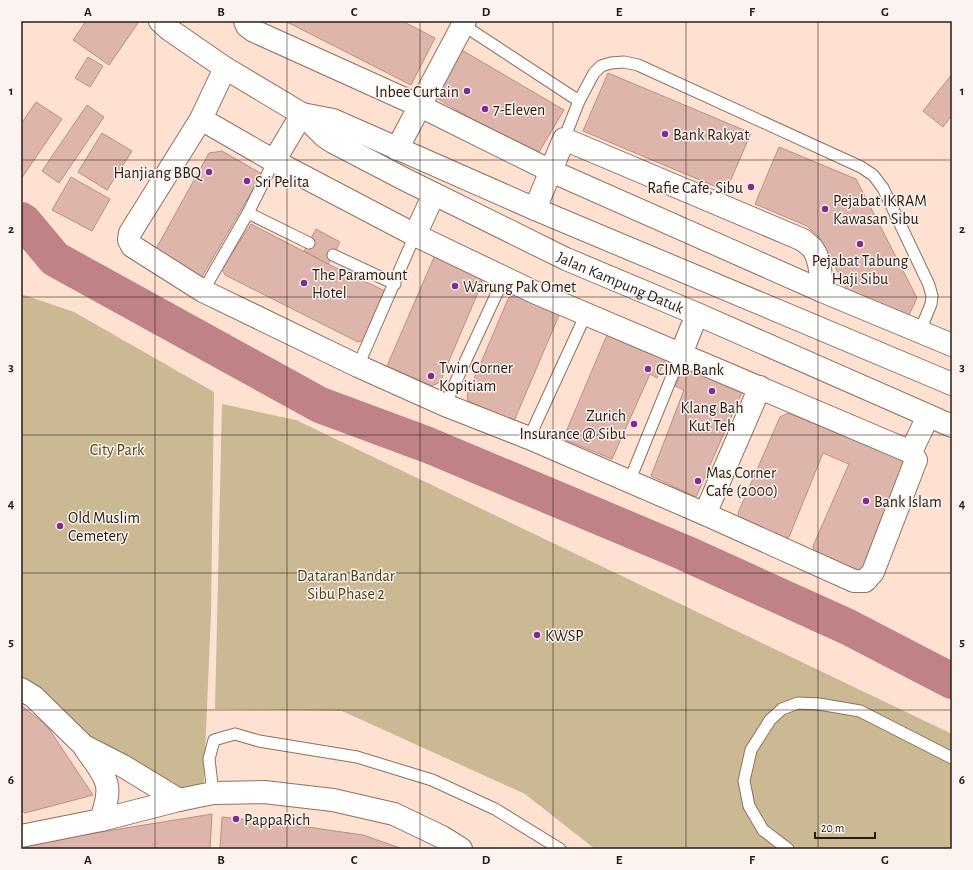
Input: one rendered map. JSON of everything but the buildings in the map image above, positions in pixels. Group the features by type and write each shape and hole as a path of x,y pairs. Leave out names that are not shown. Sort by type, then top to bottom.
{"street":[{"name":"Jalan Kampung Datuk","path":"160,21 170,30 225,68 302,114 324,136 333,142 392,173 566,259 697,314 952,426"},
{"path":"246,21 247,26 254,31 420,106 551,172 822,291 952,345"},
{"path":"397,149 461,22"},
{"path":"201,119 274,161 415,235 504,278 911,452 916,460 873,572 865,581 854,581 705,514 358,366 203,291 132,246 129,240 130,233 201,119 225,68"},
{"name":"Jalan Kampung Datuk","path":"302,114 333,120 534,209 952,384"},
{"path":"274,161 302,114"},
{"path":"523,238 564,139 803,240 813,250 818,259 822,291"},
{"path":"415,235 434,194"},
{"path":"681,354 697,314"},
{"path":"705,514 760,387"},
{"path":"911,452 928,416"},
{"path":"21,689 34,697 84,746 103,774 107,786 106,801 101,820"},
{"path":"84,746 123,766 179,800"},
{"path":"21,836 101,820 213,793 264,792 333,800 394,814 442,837 461,849"}],"lane":[{"path":"461,22 578,101"},
{"path":"564,139 578,101 594,73 601,66 611,63 624,62 638,65 861,167 873,175 883,188 929,285 932,296 931,304 920,331"},
{"path":"203,291 248,213 274,161"},
{"path":"248,213 309,243"},
{"path":"358,366 415,235"},
{"path":"333,255 394,284"},
{"path":"446,404 504,278"},
{"path":"529,438 586,314"},
{"path":"629,482 681,354"},
{"path":"788,849 763,830 750,806 744,782 751,750 770,720 782,710 798,703 819,704 860,711 952,758"},
{"path":"213,793 209,759 214,740 235,734 259,740 357,757 432,780 495,809 560,849"}],"green space":[{"name":"City Park","path":"21,294 74,312 214,392 211,613 203,802 31,706 21,694"},
{"name":"Dataran Bandar Sibu Phase 2","path":"222,404 296,420 952,734 952,849 595,849 525,794 342,711 215,709"}],"waterway":[{"path":"21,220 55,259 320,405 428,445 685,553 848,627 952,681"}],"place":[{"name":"Inbee Curtain","path":"467,91"},
{"name":"7-Eleven","path":"485,109"},
{"name":"Bank Rakyat","path":"665,134"},
{"name":"Hanjiang BBQ","path":"209,172"},
{"name":"Sri Pelita","path":"247,181"},
{"name":"Rafie Cafe, Sibu","path":"751,187"},
{"name":"Pejabat IKRAM Kawasan Sibu","path":"825,209"},
{"name":"Pejabat Tabung Haji Sibu","path":"860,244"},
{"name":"The Paramount Hotel","path":"304,283"},
{"name":"Warung Pak Omet","path":"455,286"},
{"name":"CIMB Bank","path":"648,369"},
{"name":"Twin Corner Kopitiam","path":"431,376"},
{"name":"Klang Bah Kut Teh","path":"712,391"},
{"name":"Zurich Insurance @ Sibu","path":"634,424"},
{"name":"Mas Corner Cafe (2000)","path":"698,481"},
{"name":"Bank Islam","path":"866,501"},
{"name":"Old Muslim Cemetery","path":"60,526"},
{"name":"KWSP","path":"537,635"},
{"name":"PappaRich","path":"236,819"}]}
